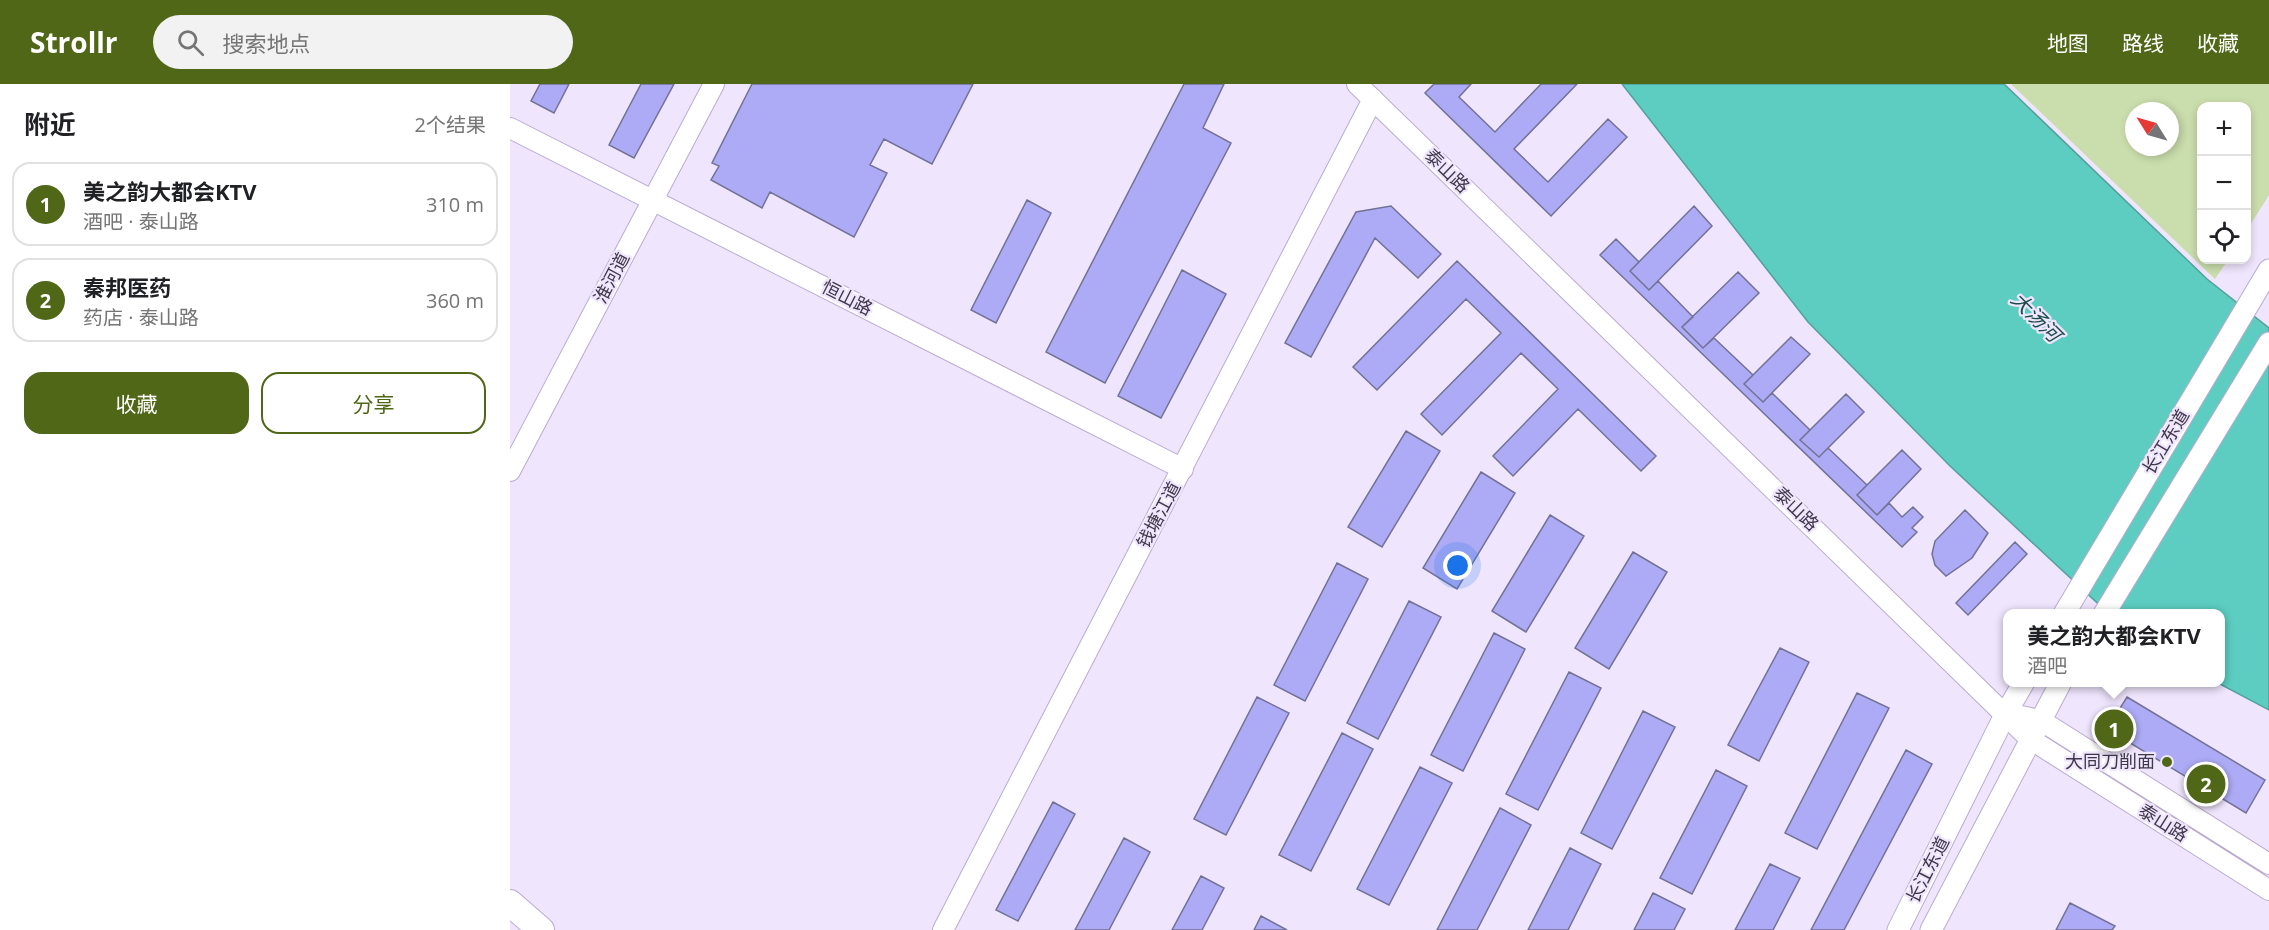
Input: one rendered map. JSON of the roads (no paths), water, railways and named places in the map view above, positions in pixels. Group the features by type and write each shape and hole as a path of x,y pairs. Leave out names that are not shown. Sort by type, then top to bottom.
{"highway":[{"path":"510,903 541,930"}],"main road":[{"name":"长江东道","path":"2067,609 2265,277"},
{"name":"长江东道","path":"2107,609 2269,343"},
{"name":"长江东道","path":"1898,930 2021,687"},
{"name":"长江东道","path":"1931,930 2058,687"}],"street":[{"name":"淮河道","path":"510,471 714,84"},
{"name":"泰山路","path":"1357,84 2006,713 2030,739 2269,890"},
{"name":"钱塘江道","path":"943,930 1373,99"},
{"name":"恒山路","path":"510,128 1183,469"},
{"path":"2006,713 2040,720 2269,864"}],"water":[{"name":"大汤河","path":"1622,84 2004,84 2207,279 2269,328 2269,710 2225,687 2225,609 2104,609 1950,466 1808,322"}],"place":[{"name":"美之韵大都会KTV","path":"2114,729"},
{"name":"大同刀削面","path":"2167,762"},
{"name":"秦邦医药","path":"2206,784"}]}
